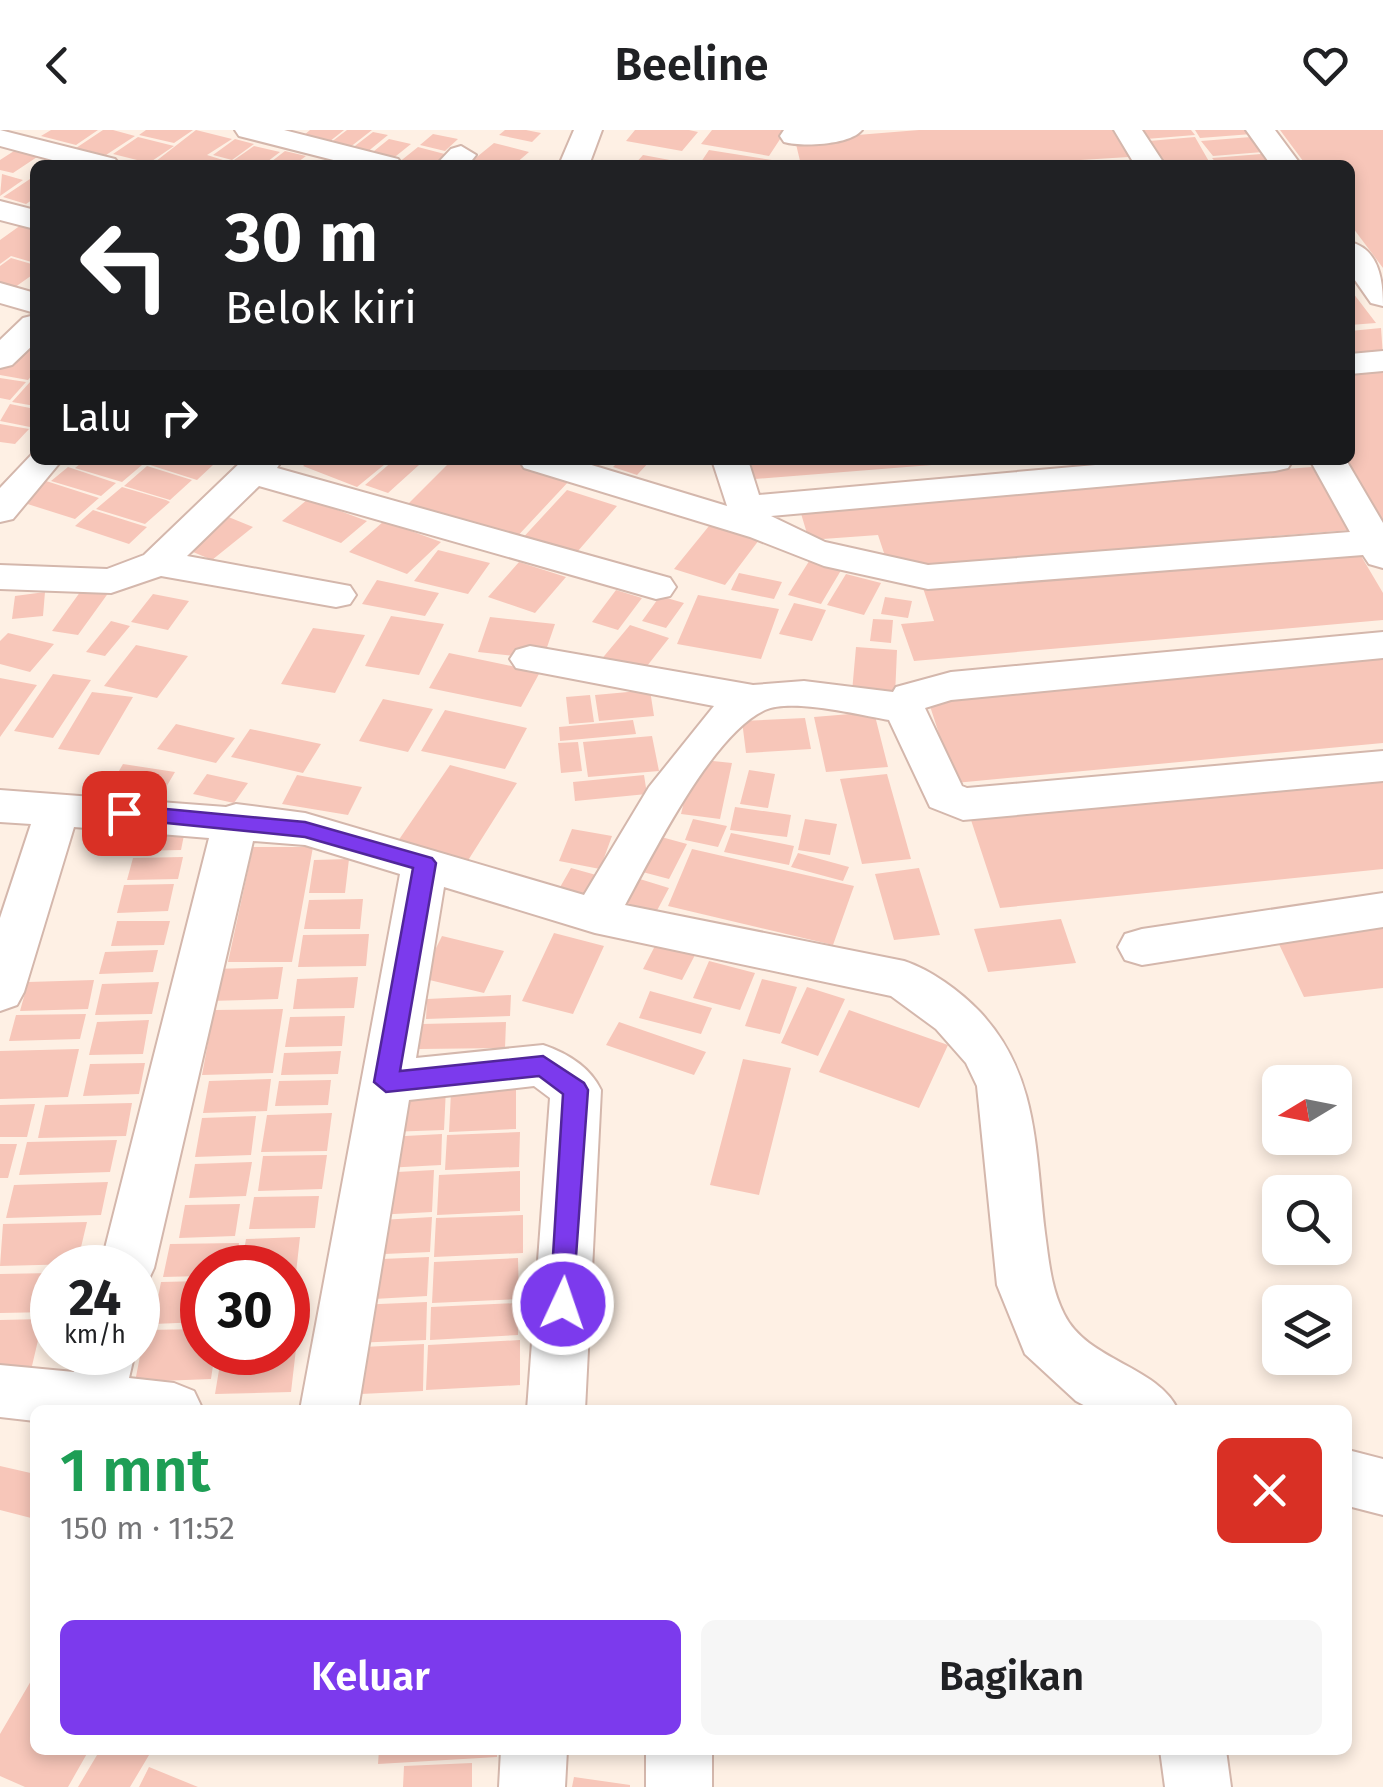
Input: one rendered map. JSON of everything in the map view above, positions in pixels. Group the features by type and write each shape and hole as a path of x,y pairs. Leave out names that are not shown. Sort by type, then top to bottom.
{"street":[{"path":"249,130 368,160"},
{"path":"576,160 588,130"},
{"path":"794,136 848,130"},
{"path":"1128,130 1147,160"},
{"path":"1260,130 1282,160"},
{"path":"0,137 87,160"},
{"path":"0,210 30,219"},
{"path":"1355,259 1383,296"},
{"path":"0,358 27,303"},
{"path":"1355,364 1383,361"},
{"path":"0,511 40,465"},
{"path":"556,465 753,517 877,571 928,576 1379,549 1331,465"},
{"path":"732,465 753,517"},
{"path":"753,517 1229,465"},
{"path":"0,577 111,581 158,563 258,466 656,587"},
{"path":"158,563 336,596"},
{"path":"904,708 911,696 951,686 1383,645"},
{"path":"530,659 752,699 786,694 904,708"},
{"path":"596,916 689,759 752,699"},
{"path":"904,708 944,796 963,804 1383,766"},
{"path":"0,806 236,820 305,829 596,916 904,980 954,1014 986,1051 1002,1086 1024,1286 1045,1336 1096,1382 1140,1405"},
{"path":"0,992 58,808"},
{"path":"133,1245 236,820"},
{"path":"330,1405 425,863"},
{"path":"1142,948 1383,910"},
{"path":"386,1082 543,1066 576,1090 556,1405"},
{"path":"0,1390 100,1377 163,1405"},
{"path":"1352,1479 1383,1487"},
{"path":"532,1787 534,1755"},
{"path":"679,1755 679,1787"},
{"path":"1195,1755 1198,1787"}],"building":[{"path":"51,130 98,130 76,145 41,136"},
{"path":"103,130 135,136 106,155 76,148"},
{"path":"146,130 193,130 174,143 139,135"},
{"path":"196,130 232,139 207,155 223,160 157,160"},
{"path":"310,130 344,130 329,142 303,136"},
{"path":"347,130 372,130 349,148 330,143"},
{"path":"505,130 541,133 532,142 499,135"},
{"path":"635,130 698,132 682,151 626,141"},
{"path":"712,130 786,130 769,156 701,144"},
{"path":"919,130 1112,130 1129,157 800,160 795,140"},
{"path":"1139,130 1191,130 1195,135 1146,139"},
{"path":"1195,130 1249,130 1252,134 1200,138"},
{"path":"1280,130 1383,130 1383,268 1355,231 1355,160 1302,160"},
{"path":"373,132 388,135 366,153 351,149"},
{"path":"433,134 458,139 445,151 420,145"},
{"path":"138,137 174,146 153,160 113,154"},
{"path":"1195,137 1208,160 1160,160 1149,141"},
{"path":"1251,137 1263,152 1213,156 1201,141"},
{"path":"235,139 254,144 232,160 213,155"},
{"path":"389,139 411,144 391,160 369,155"},
{"path":"494,143 529,152 520,160 473,160"},
{"path":"254,146 280,152 270,160 234,160"},
{"path":"418,147 456,157 452,160 402,160"},
{"path":"709,150 772,160 702,160"},
{"path":"14,151 37,157 13,173 0,170 0,160"},
{"path":"285,151 306,156 301,160 273,160"},
{"path":"1261,154 1265,160 1214,160"},
{"path":"643,155 670,160 638,160"},
{"path":"2,174 23,180 0,196"},
{"path":"30,179 30,201 26,204 3,197"},
{"path":"21,225 30,228 30,262 11,256 0,264 0,240"},
{"path":"11,258 30,264 30,277 11,290 0,287 0,266"},
{"path":"1355,296 1376,323 1355,325"},
{"path":"1381,328 1383,356 1355,359 1355,331"},
{"path":"18,347 30,349 28,380 0,375 0,368"},
{"path":"1383,372 1383,538 1337,465 1355,465 1355,375"},
{"path":"0,378 26,382 10,400 0,398"},
{"path":"30,382 30,405 12,402"},
{"path":"10,404 30,408 30,427 0,421"},
{"path":"0,424 29,429 15,444 0,442"},
{"path":"79,465 142,465 122,482 75,468"},
{"path":"150,465 213,465 197,480"},
{"path":"304,465 384,465 357,487"},
{"path":"388,465 419,465 388,493 365,485"},
{"path":"447,465 522,465 570,480 513,541 407,505"},
{"path":"615,465 646,465 637,475"},
{"path":"751,465 932,465 755,479"},
{"path":"147,466 192,480 170,500 124,486"},
{"path":"68,467 116,483 101,496 51,481"},
{"path":"1312,467 1350,530 889,568 878,535 809,540 799,507"},
{"path":"43,480 99,498 75,519 18,501"},
{"path":"122,487 170,502 145,524 96,509"},
{"path":"567,490 617,506 571,559 519,542"},
{"path":"308,499 367,521 341,543 282,521"},
{"path":"93,510 147,527 129,544 75,526"},
{"path":"226,516 253,527 212,560 186,549"},
{"path":"384,521 441,542 407,574 349,552"},
{"path":"709,526 759,540 725,585 674,569"},
{"path":"1357,549 1383,593 1383,620 914,661 901,624 934,621 922,585"},
{"path":"438,550 490,563 468,594 414,581"},
{"path":"811,558 843,567 821,604 788,595"},
{"path":"519,562 566,577 535,613 488,597"},
{"path":"739,573 782,582 774,599 731,590"},
{"path":"846,574 881,583 864,615 827,605"},
{"path":"377,580 439,593 425,616 362,604"},
{"path":"83,588 109,592 78,635 52,631"},
{"path":"616,590 642,598 618,630 592,622"},
{"path":"45,592 43,616 12,619 15,596"},
{"path":"153,594 189,601 168,630 131,622"},
{"path":"698,595 779,609 761,659 677,644"},
{"path":"660,596 684,603 666,628 642,621"},
{"path":"885,597 912,601 908,618 881,614"},
{"path":"794,603 826,610 812,641 779,634"},
{"path":"391,616 444,624 419,675 365,666"},
{"path":"490,617 555,624 543,659 478,652"},
{"path":"873,619 893,620 891,643 870,641"},
{"path":"111,621 130,626 105,656 86,652"},
{"path":"630,625 669,638 640,675 600,661"},
{"path":"313,628 365,635 335,693 281,684"},
{"path":"8,633 54,644 30,672 0,664 0,641"},
{"path":"136,645 188,656 157,698 104,686"},
{"path":"856,647 897,650 895,696 852,692"},
{"path":"449,653 540,672 521,707 429,688"},
{"path":"1383,659 1383,743 955,783 928,700"},
{"path":"53,674 91,680 53,738 14,731"},
{"path":"0,678 37,685 0,737"},
{"path":"650,690 654,716 599,721 595,695"},
{"path":"92,692 133,697 99,755 58,749"},
{"path":"590,695 594,722 569,724 566,697"},
{"path":"383,699 433,709 408,752 359,741"},
{"path":"445,710 527,728 505,769 421,751"},
{"path":"874,712 888,767 826,772 814,717"},
{"path":"805,718 811,749 746,753 742,721"},
{"path":"633,720 636,734 560,741 559,727"},
{"path":"176,724 235,738 216,763 157,749"},
{"path":"250,729 321,744 303,773 231,757"},
{"path":"652,736 659,771 588,777 583,742"},
{"path":"578,742 582,771 561,773 558,743"},
{"path":"694,759 732,763 720,819 681,814"},
{"path":"123,764 175,772 158,801 106,793"},
{"path":"450,765 517,783 467,862 398,841"},
{"path":"749,770 775,774 768,808 740,804"},
{"path":"207,774 248,783 234,803 193,794"},
{"path":"887,774 911,859 862,864 840,779"},
{"path":"297,775 362,787 348,815 282,804"},
{"path":"644,775 647,794 575,801 573,782"},
{"path":"1383,775 1383,869 1000,908 969,814"},
{"path":"735,807 791,815 787,837 730,830"},
{"path":"693,819 727,826 718,847 685,840"},
{"path":"805,819 837,824 830,855 798,850"},
{"path":"572,829 612,836 600,869 559,861"},
{"path":"185,830 181,850 132,851 137,831"},
{"path":"731,833 794,846 789,865 724,852"},
{"path":"654,835 687,844 669,879 635,870"},
{"path":"253,847 313,847 292,962 228,962"},
{"path":"692,849 854,886 833,945 668,906"},
{"path":"798,853 849,867 843,881 791,867"},
{"path":"183,857 178,879 127,880 133,858"},
{"path":"349,859 345,893 309,893 314,860"},
{"path":"571,868 607,878 595,899 559,889"},
{"path":"919,868 940,935 894,940 875,874"},
{"path":"630,876 669,888 653,918 613,906"},
{"path":"174,884 168,911 117,913 124,885"},
{"path":"363,899 360,929 304,929 309,900"},
{"path":"1061,919 1076,963 988,972 974,929"},
{"path":"117,921 170,921 164,945 111,946"},
{"path":"1383,928 1383,988 1304,997 1277,940"},
{"path":"554,933 604,946 573,1014 522,1001"},
{"path":"369,934 366,966 298,967 303,935"},
{"path":"442,936 504,951 484,993 421,978"},
{"path":"656,944 695,955 682,980 643,969"},
{"path":"158,950 153,972 99,974 105,952"},
{"path":"709,961 755,973 740,1010 693,998"},
{"path":"283,967 278,999 209,1001 214,969"},
{"path":"358,977 354,1008 293,1009 297,979"},
{"path":"762,979 797,987 780,1034 745,1026"},
{"path":"94,980 88,1009 20,1011 28,982"},
{"path":"159,982 152,1014 95,1015 102,984"},
{"path":"807,987 845,999 818,1056 781,1043"},
{"path":"650,991 712,1008 701,1034 639,1018"},
{"path":"511,995 510,1016 426,1019 427,999"},
{"path":"283,1009 273,1073 202,1075 214,1010"},
{"path":"849,1010 948,1045 919,1108 819,1072"},
{"path":"86,1014 80,1039 9,1041 16,1015"},
{"path":"345,1016 342,1046 285,1047 290,1017"},
{"path":"149,1020 143,1054 89,1055 97,1022"},
{"path":"506,1022 505,1048 419,1049 422,1024"},
{"path":"619,1022 706,1052 694,1075 606,1045"},
{"path":"79,1049 68,1097 0,1099 0,1051"},
{"path":"341,1051 338,1074 281,1075 284,1053"},
{"path":"743,1059 791,1068 759,1195 710,1185"},
{"path":"145,1063 139,1094 83,1096 90,1064"},
{"path":"271,1079 267,1111 203,1113 209,1081"},
{"path":"331,1080 328,1105 275,1106 279,1081"},
{"path":"446,1088 444,1130 388,1132 391,1091"},
{"path":"516,1089 516,1129 449,1132 451,1092"},
{"path":"132,1103 126,1136 38,1138 45,1105"},
{"path":"35,1104 27,1137 0,1137 0,1105"},
{"path":"332,1113 327,1151 261,1152 267,1115"},
{"path":"256,1116 251,1155 195,1157 202,1118"},
{"path":"520,1132 519,1167 445,1170 447,1135"},
{"path":"442,1134 441,1165 385,1168 387,1137"},
{"path":"117,1140 110,1172 19,1175 27,1142"},
{"path":"0,1144 17,1144 8,1178 0,1178"},
{"path":"327,1155 322,1189 258,1191 263,1156"},
{"path":"252,1162 246,1196 189,1198 195,1164"},
{"path":"434,1170 432,1212 375,1215 379,1173"},
{"path":"520,1171 520,1211 437,1215 439,1175"},
{"path":"108,1182 101,1215 6,1218 14,1185"},
{"path":"319,1196 315,1228 249,1229 254,1197"},
{"path":"240,1204 235,1236 179,1238 185,1205"},
{"path":"523,1215 523,1253 434,1257 436,1218"},
{"path":"432,1217 430,1252 361,1255 364,1221"},
{"path":"87,1222 82,1245 30,1245 30,1265 0,1266 3,1224"},
{"path":"300,1237 299,1245 245,1245 246,1239"},
{"path":"239,1243 180,1245 180,1277 163,1277 170,1244"},
{"path":"429,1257 427,1296 356,1300 359,1260"},
{"path":"518,1258 519,1299 432,1303 434,1262"},
{"path":"30,1273 30,1312 0,1313 0,1274"},
{"path":"161,1282 180,1282 180,1323 160,1324"},
{"path":"427,1302 426,1340 353,1343 356,1305"},
{"path":"518,1303 518,1335 430,1340 431,1307"},
{"path":"30,1319 28,1383 0,1383 0,1320"},
{"path":"180,1329 180,1375 212,1375 211,1379 135,1382 136,1375 160,1375 160,1330"},
{"path":"520,1340 520,1385 426,1390 428,1345"},
{"path":"424,1344 423,1391 340,1395 343,1348"},
{"path":"218,1375 293,1375 291,1392 215,1394"},
{"path":"0,1466 30,1473 30,1518 0,1510"},
{"path":"30,1683 30,1755 86,1755 68,1787 25,1787 0,1776 0,1734"},
{"path":"97,1755 149,1755 130,1787 78,1787"},
{"path":"379,1755 497,1755 497,1757 378,1764"},
{"path":"472,1763 472,1787 403,1787 404,1766"},
{"path":"149,1767 198,1787 139,1787"},
{"path":"574,1777 630,1785 630,1787 572,1787"}],"route":[{"path":"124,813 305,829 425,863 386,1082 543,1066 576,1090 563,1304"}]}
